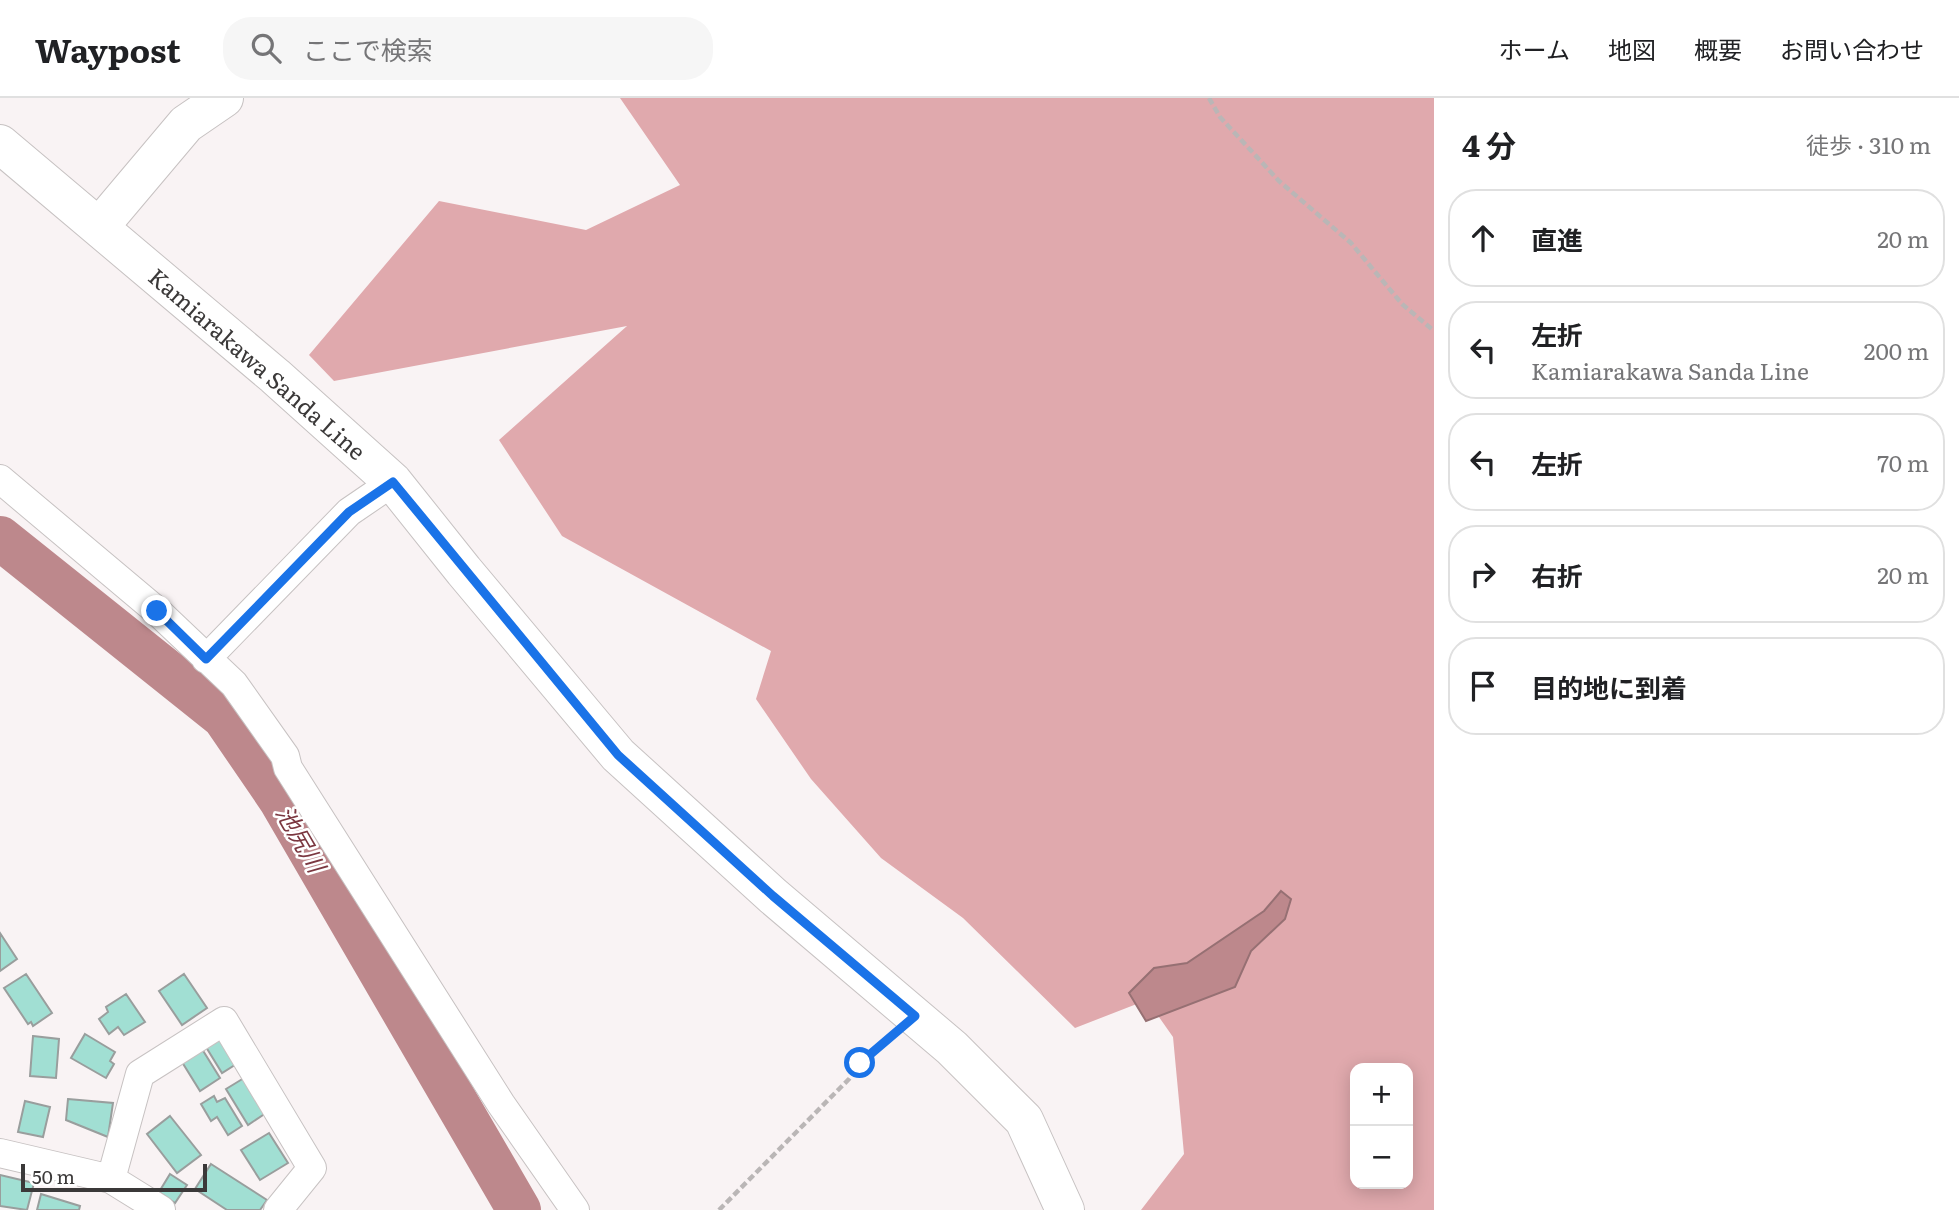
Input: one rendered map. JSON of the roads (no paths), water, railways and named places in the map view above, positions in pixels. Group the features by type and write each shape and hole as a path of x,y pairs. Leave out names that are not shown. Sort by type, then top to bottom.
{"main road":[{"path":"100,226 186,124 224,98"},
{"name":"Kamiarakawa Sanda Line","path":"0,144 100,226 393,482 618,755 773,896 952,1048 1024,1120 1065,1210"}],"street":[{"path":"0,478 157,611 234,684 285,756 288,768 500,1104 575,1210"},
{"path":"206,659 349,512 393,482"},
{"path":"111,1179 140,1074 224,1021 312,1168 278,1210"},
{"path":"0,1153 111,1179 161,1210"}],"waterway":[{"name":"池尻川","path":"0,538 224,717 280,799 519,1210"}]}
